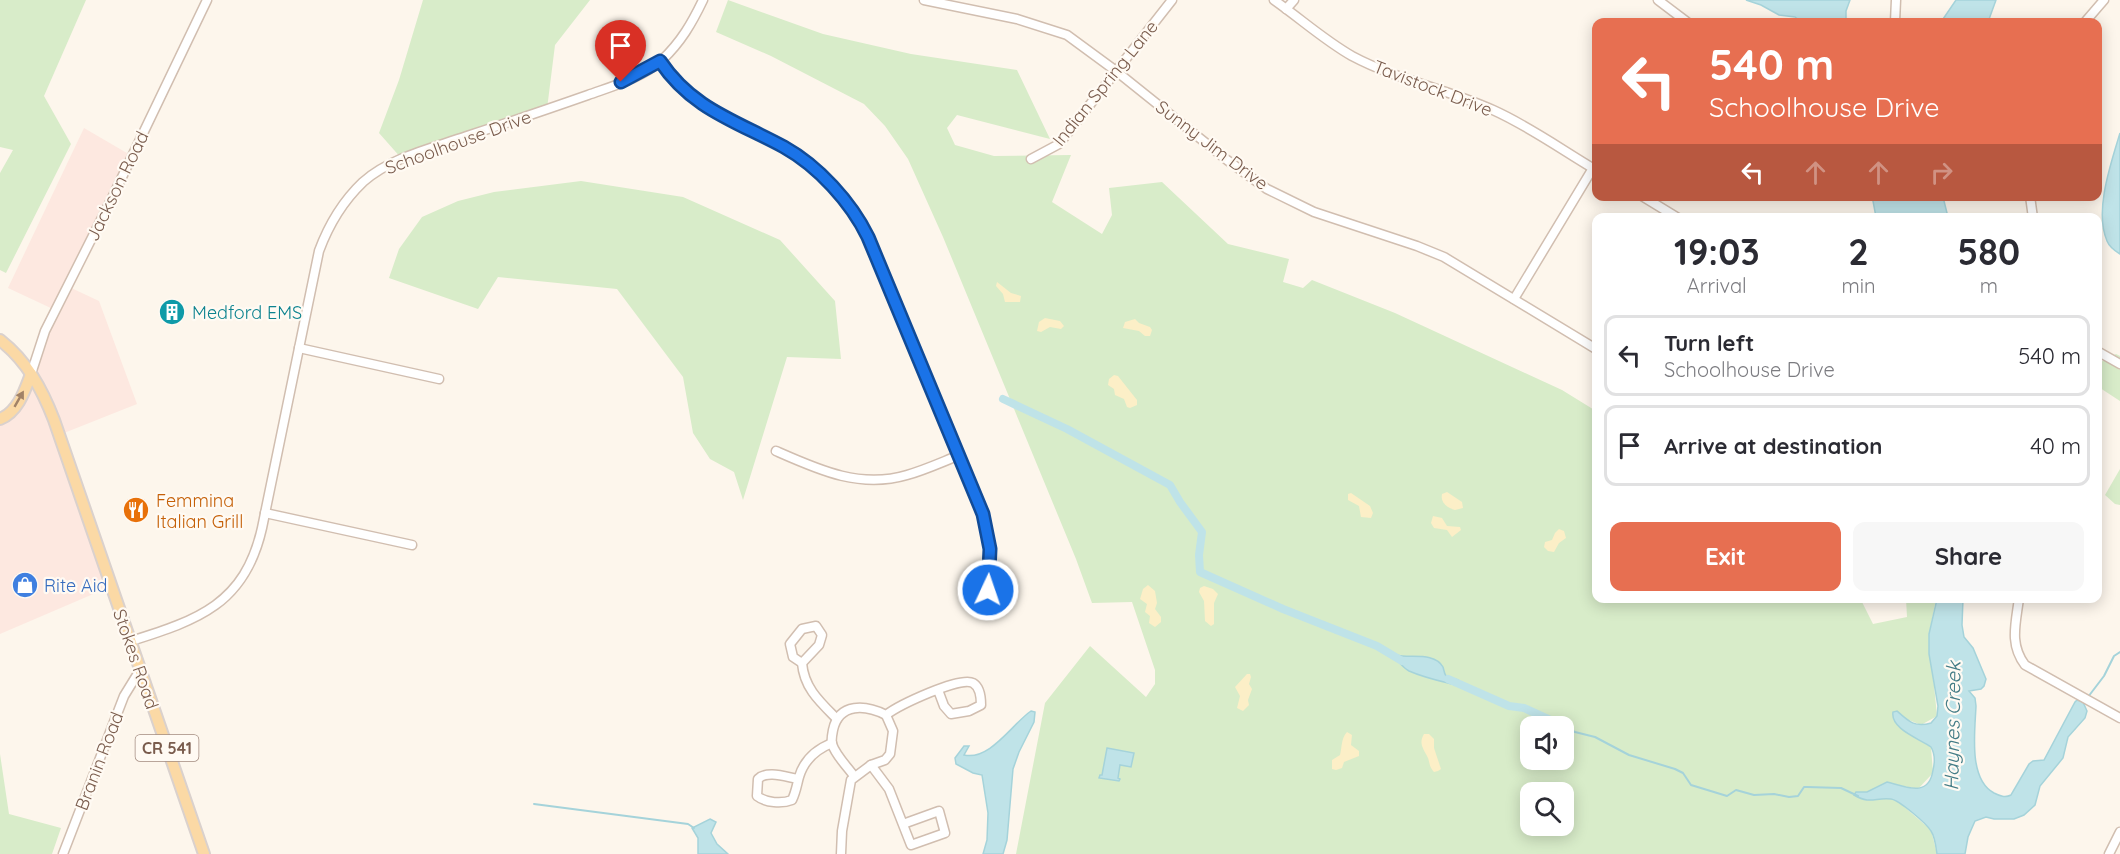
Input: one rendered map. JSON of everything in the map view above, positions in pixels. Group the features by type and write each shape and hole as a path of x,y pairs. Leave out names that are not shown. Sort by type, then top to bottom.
{"main road":[{"name":"Stokes Road","path":"0,340 18,356 32,374 54,420 204,854"},
{"path":"0,419 14,409 32,374"}],"street":[{"name":"Jackson Road","path":"32,374 45,331 207,0"},
{"name":"Schoolhouse Drive","path":"131,641 174,628 196,618 227,596 238,584 254,556 265,513 316,263 325,235 340,207 364,182 389,165 416,153 608,88 638,75 660,61 681,40 703,0"},
{"name":"Sunny Jim Drive","path":"924,0 1017,19 1067,35 1267,189 1314,212 1444,257 1592,347"},
{"name":"Indian Spring Lane","path":"1031,159 1059,144 1172,0"},
{"name":"Tavistock Drive","path":"1274,0 1324,39 1353,56 1388,72 1494,110 1592,168"},
{"path":"1286,9 1294,0"},
{"path":"1658,0 1682,18"},
{"path":"1895,18 1896,0"},
{"path":"2088,18 2104,0"},
{"path":"660,61 688,94 810,164 825,178 852,211 868,237 983,514 988,532 990,564 988,590"},
{"path":"1514,299 1592,172"},
{"path":"1650,201 1670,213"},
{"path":"299,348 439,379"},
{"path":"2102,354 2120,363"},
{"path":"776,452 834,475 868,481 908,475 960,455"},
{"path":"265,513 412,545"},
{"path":"2018,603 2014,642 2025,665 2120,718"},
{"path":"802,663 793,657 790,644 802,629 816,626 822,635 819,645 802,663 803,676 807,685 837,719"},
{"name":"Branin Road","path":"63,854 124,696 140,670"},
{"path":"886,715 913,699 938,690 970,682 978,689 981,705 969,711 951,714 944,706 938,690"},
{"path":"841,854 851,780 871,765 885,760 890,754 892,731 886,715 867,707 856,706 846,710 834,725 832,743 854,776"},
{"path":"798,778 762,775 758,779 757,796 761,799 785,803 792,800 801,771 816,750 832,743"},
{"path":"871,765 889,789 903,824 911,844 945,833 939,811 903,824"},
{"path":"2109,854 2120,832"}],"shaded area":[{"path":"84,128 132,156 67,286 99,301 137,404 59,435 112,586 0,634 0,419 14,409 55,310 8,288"}],"green space":[{"path":"0,0 86,0 44,96 71,144 6,273 0,270 0,173 13,150 0,147"},
{"path":"423,0 590,0 555,45 547,109 402,159 379,133 399,80"},
{"path":"728,0 823,34 911,54 1017,70 1050,139 957,115 947,128 955,145 994,156 1071,155 1052,202 1102,234 1112,215 1109,188 1162,182 1228,244 1289,259 1283,282 1303,288 1312,280 1395,313 1562,390 1592,409 1592,603 1862,603 1873,624 1907,617 1906,603 1935,603 1929,634 1937,716 1921,725 1894,714 1931,747 1933,773 1918,789 1888,783 1901,804 1931,830 1937,854 1016,854 1045,703 1090,646 1146,697 1155,684 1155,670 1132,602 1092,603 943,237 908,159 885,126 864,104 771,56 716,32"},
{"path":"581,181 683,197 780,240 835,301 841,359 787,357 743,500 734,472 710,459 693,433 683,377 617,289 498,277 478,309 389,278 399,249 422,217 458,201 494,192"},
{"path":"2116,354 2120,356 2120,401 2102,389 2102,361"},
{"path":"2120,469 2120,505 2115,504 2105,495"},
{"path":"0,754 9,814 61,828 52,854 0,854"}],"sand":[{"path":"997,282 1011,293 1021,296 1020,302 1005,302 1003,294 996,286"},
{"path":"1045,318 1060,321 1064,326 1061,329 1050,327 1041,332 1037,331 1039,322"},
{"path":"1135,319 1150,327 1152,330 1150,336 1123,328 1125,322"},
{"path":"1114,375 1118,376 1137,400 1137,405 1127,407 1124,399 1115,395 1114,389 1108,385 1109,379"},
{"path":"1447,492 1462,502 1463,508 1455,510 1445,505 1442,494"},
{"path":"1351,493 1370,506 1373,513 1371,518 1361,517 1359,506 1348,500 1348,494"},
{"path":"1433,516 1442,518 1447,526 1460,527 1461,530 1452,537 1447,530 1434,528 1431,523"},
{"path":"1559,529 1564,531 1566,538 1559,543 1554,552 1548,551 1544,547 1545,542 1552,540"},
{"path":"1148,585 1155,591 1157,603 1155,609 1161,617 1161,622 1155,627 1149,623 1150,616 1145,612 1147,604 1140,599 1143,589"},
{"path":"1204,586 1213,589 1218,594 1214,603 1214,624 1211,626 1205,621 1204,601 1199,592"},
{"path":"1247,674 1251,677 1249,684 1252,689 1248,700 1249,705 1243,711 1237,708 1240,696 1235,687"},
{"path":"1347,732 1352,735 1351,745 1359,751 1359,756 1344,762 1342,768 1332,769 1332,760 1340,755"},
{"path":"1424,734 1429,734 1434,739 1434,748 1441,769 1438,771 1434,772 1431,768 1422,746"}],"water":[{"path":"1746,0 1850,0 1846,18 1796,18 1779,15"},
{"path":"1956,0 1996,0 1989,18 1944,18"},
{"path":"2120,133 2120,254 2107,241 2102,216 2105,187"},
{"path":"1873,201 1944,201 1947,213 1875,213"},
{"name":"Haynes Creek","path":"1936,603 1963,603 1964,637 1973,648 1986,679 1981,689 1969,691 1975,698 1976,706 1975,754 1980,777 1994,793 2002,796 2011,795 2029,764 2033,761 2044,760 2077,700 2083,702 2087,711 2085,718 2068,737 2063,758 2040,786 2035,805 2024,815 2014,819 1986,817 1975,821 1968,837 1965,854 1937,854 1931,831 1895,800 1869,800 1854,795 1856,792 1867,792 1887,782 1916,788 1927,784 1931,779 1934,761 1931,747 1907,733 1896,724 1893,718 1893,712 1897,711 1908,721 1920,725 1931,723 1937,716 1938,706 1929,654 1929,634"},
{"path":"1396,655 1434,659 1443,667 1446,676 1458,680 1456,685 1409,671 1394,658"},
{"path":"1031,711 1035,712 1034,722 1013,769 1007,840 1003,854 983,854 987,840 988,813 982,775 956,764 955,758 964,746 969,746 964,755 974,755 992,747"},
{"path":"1107,748 1134,753 1131,767 1120,765 1119,781 1099,778 1102,775"},
{"path":"710,819 716,822 711,833 717,844 728,854 698,854 698,838 692,828"}],"waterway":[{"path":"1003,399 1067,429 1170,485 1202,532 1199,555 1200,572 1283,609 1377,646 1402,661"},
{"path":"2088,697 2104,676 2114,656 2120,652"},
{"path":"1448,679 1509,706 1524,708 1542,716"},
{"path":"1574,732 1595,737 1629,755 1675,769 1683,773 1691,785 1727,796 1736,790 1754,795 1798,796 1804,787 1841,788 1858,796"},
{"path":"534,804 688,824 694,828"}],"place":[{"name":"Medford EMS","path":"172,312"},
{"name":"Femmina Italian Grill","path":"136,510"},
{"name":"Rite Aid","path":"25,585"}],"route":[{"path":"621,82 644,72 660,61 688,94 810,164 825,178 858,219 868,237 948,425 983,514 990,549 988,590"}]}
